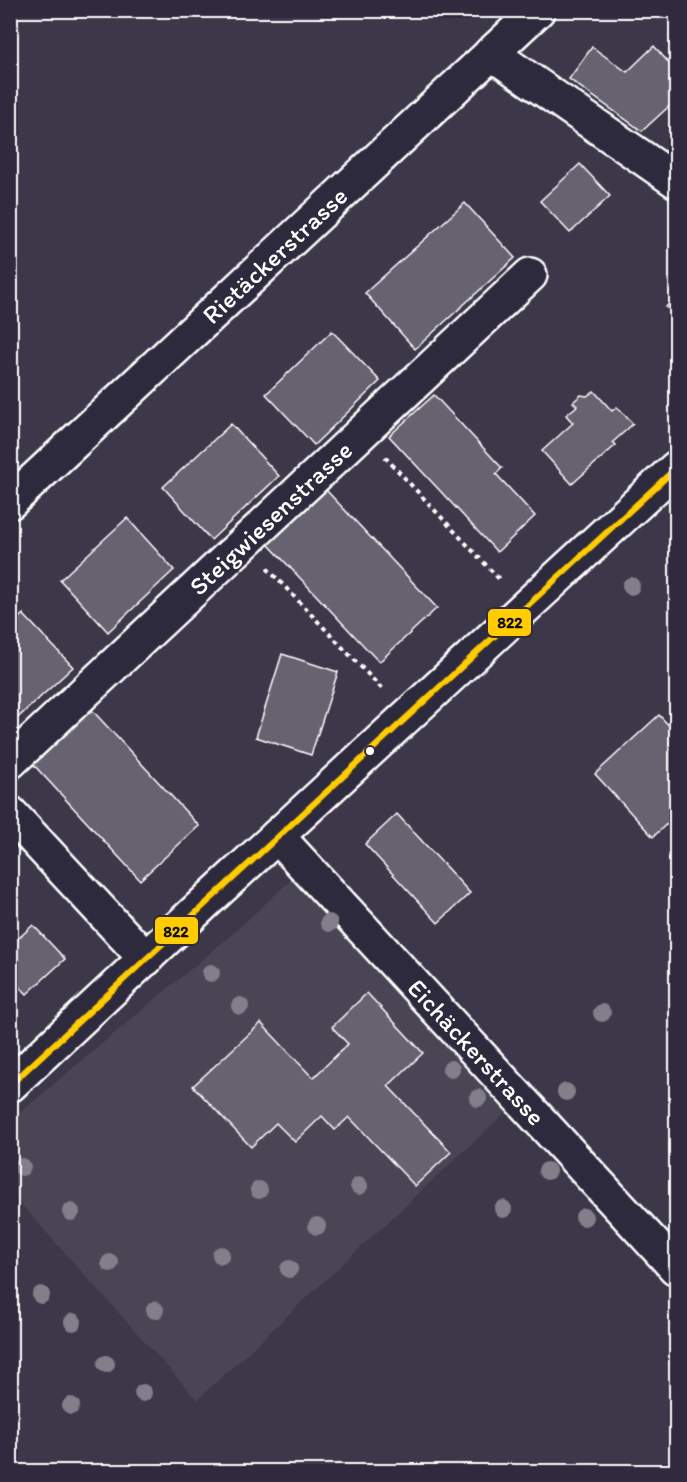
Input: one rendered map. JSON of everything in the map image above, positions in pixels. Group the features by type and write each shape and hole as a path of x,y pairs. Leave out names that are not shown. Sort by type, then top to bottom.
{"street":[{"name":"Rietäckerstrasse","path":"10,501 538,10"},
{"path":"491,53 676,181"},
{"name":"Steigwiesenstrasse","path":"10,762 530,275"},
{"path":"10,1085 676,468"},
{"path":"10,813 146,959"},
{"name":"Eichäckerstrasse","path":"277,836 676,1268"}],"path":[{"path":"362,432 508,588"},
{"path":"244,543 390,697"}],"shaded area":[{"path":"305,867 520,1099 197,1400 11,1193 10,1121 231,935"}],"building":[{"path":"654,46 676,71 676,100 642,131 569,79 592,47 627,72"},
{"path":"580,164 610,196 570,233 540,201"},
{"path":"465,203 515,258 415,349 365,293"},
{"path":"676,296 676,318 666,307"},
{"path":"332,331 380,381 314,445 266,394"},
{"path":"594,391 612,411 617,407 633,424 613,442 616,445 572,484 542,451 573,423 566,415 577,406 573,402 581,395 587,396"},
{"path":"434,395 502,468 496,474 535,516 497,552 389,436"},
{"path":"231,424 279,476 211,540 163,487"},
{"path":"326,490 437,608 379,662 268,544"},
{"path":"127,518 174,570 108,632 60,580"},
{"path":"23,614 73,667 10,725 10,626"},
{"path":"282,654 338,672 311,755 256,737"},
{"path":"91,709 199,826 140,880 32,763"},
{"path":"659,715 676,733 676,815 653,837 595,774"},
{"path":"397,814 470,893 438,923 365,844"},
{"path":"33,925 65,959 27,994 10,977 10,946"},
{"path":"367,993 423,1053 388,1086 451,1152 415,1186 349,1117 335,1130 322,1116 295,1142 276,1123 251,1147 193,1086 261,1023 313,1078 348,1044 332,1027"}],"transit line":[{"name":"822","path":"10,1085 676,468"}]}
